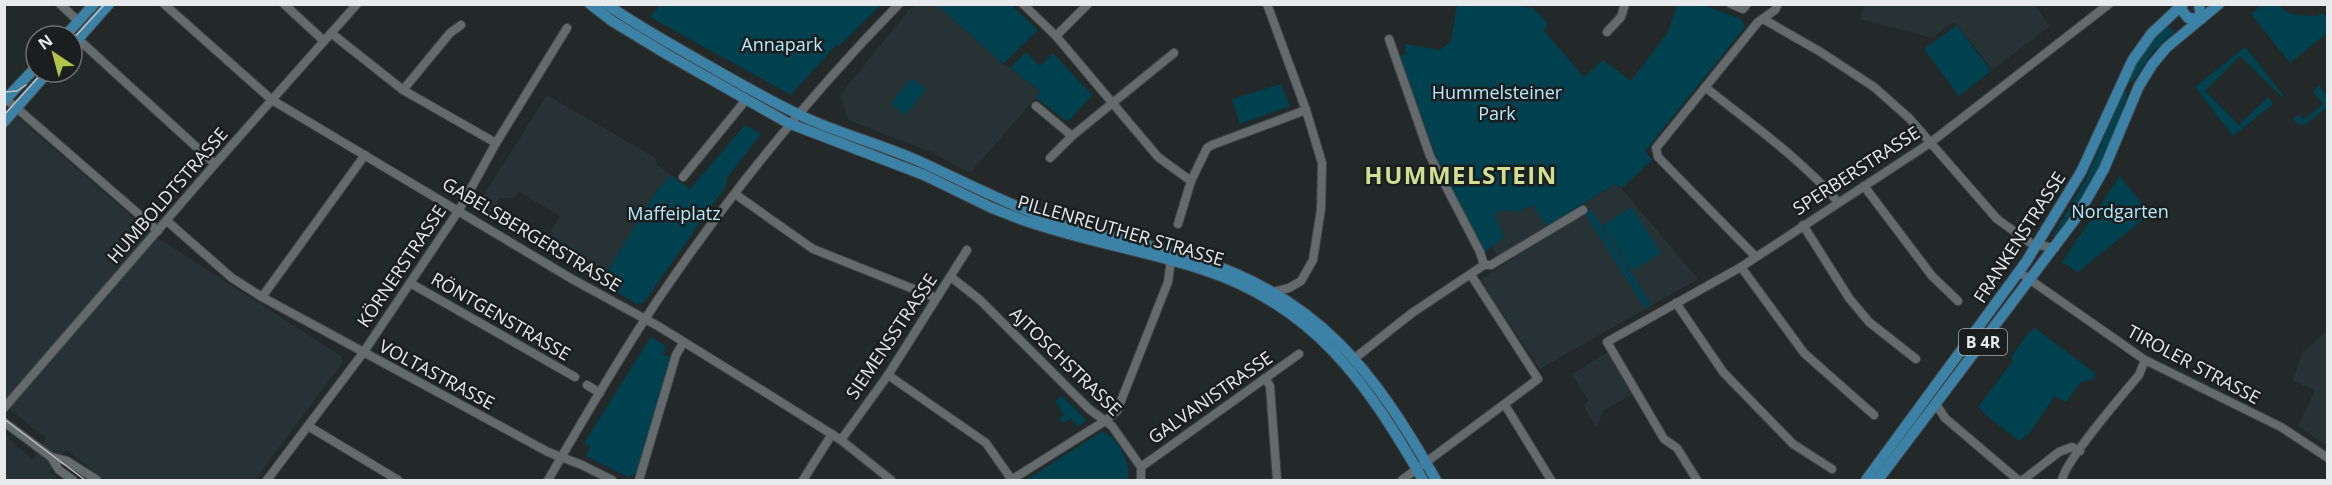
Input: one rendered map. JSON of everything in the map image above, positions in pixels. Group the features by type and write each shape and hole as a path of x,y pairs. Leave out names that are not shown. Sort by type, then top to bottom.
{"main road":[{"path":"75,24 94,4"},
{"path":"84,33 109,4"},
{"name":"PILLENREUTHER STRASSE","path":"590,4 629,32 790,125 924,175 992,208 1026,221 1171,260 1221,276 1252,290 1287,311 1313,331 1356,377 1421,466 1436,480"},
{"name":"PILLENREUTHER STRASSE","path":"606,4 730,78 799,114 913,159 1034,213 1089,231 1209,263 1244,276 1273,292 1314,320 1355,358 1388,402 1421,466 1423,480"},
{"path":"2180,6 2188,18 2201,19 2199,4"},
{"name":"FRANKENSTRASSE","path":"1878,480 2076,218 2099,178 2144,77 2161,54 2219,4"},
{"name":"FRANKENSTRASSE","path":"1866,480 2037,246 2081,172 2132,61 2145,41 2180,6"},
{"path":"5,99 24,79"},
{"path":"4,122 37,84"},
{"path":"2118,88 2127,85 2136,94"}],"street":[{"path":"60,4 78,21"},
{"name":"GABELSBERGERSTRASSE","path":"164,4 272,100 645,319 832,434 891,480"},
{"path":"284,4 324,41"},
{"name":"HUMBOLDTSTRASSE","path":"4,408 357,4"},
{"path":"548,480 645,319 688,256 799,114 899,4"},
{"path":"1023,4 1056,36 1158,157 1191,182"},
{"path":"1056,36 1088,4"},
{"path":"1266,4 1306,110 1322,163 1320,218 1313,260 1301,281 1289,288 1273,292"},
{"path":"1607,32 1621,17 1625,4"},
{"path":"1731,4 1745,7"},
{"path":"1755,256 1655,152 1705,87 1778,4"},
{"name":"SPERBERSTRASSE","path":"1697,480 1677,448 1664,439 1607,342 1741,267 1930,143 2109,4"},
{"path":"1763,19 1819,51 1874,87 1909,118 1988,211 2017,235 2037,246 2055,248"},
{"path":"403,90 450,33 461,25"},
{"name":"KÖRNERSTRASSE","path":"267,480 363,353 459,210 496,143 567,28"},
{"path":"331,33 403,90 496,143"},
{"path":"1389,39 1430,156 1480,252 1484,265"},
{"path":"84,51 215,164"},
{"path":"1050,158 1072,136 1174,52"},
{"path":"1705,87 1777,144 1823,185 1838,202"},
{"path":"5,99 17,106 158,231"},
{"path":"683,177 746,101"},
{"path":"1036,106 1072,136"},
{"path":"1178,224 1203,153 1212,145 1306,110"},
{"path":"262,297 364,155"},
{"path":"1864,186 1932,276 1958,301"},
{"path":"735,194 813,249 936,298"},
{"path":"1355,358 1412,313 1484,265 1491,265 1583,210"},
{"name":"VOLTASTRASSE","path":"167,221 232,278 262,297 363,353 562,457 612,480"},
{"path":"1803,225 1849,298 1869,322 1916,359"},
{"name":"SIEMENSSTRASSE","path":"841,440 888,375 967,250"},
{"path":"888,375 986,443 1011,480 1105,421 1117,411 1168,282 1171,260"},
{"path":"1741,267 1803,353 1874,415"},
{"name":"TIROLER STRASSE","path":"2019,272 2106,335 2145,360 2281,427 2328,458"},
{"path":"1402,480 1538,379 1471,275"},
{"name":"AJTOSCHSTRASSE","path":"951,277 980,300 1089,409 1112,426 1141,467"},
{"name":"RÖNTGENSTRASSE","path":"410,283 575,377"},
{"path":"1676,303 1723,372 1793,444 1832,469"},
{"path":"639,480 676,355 683,343"},
{"name":"GALVANISTRASSE","path":"1141,467 1299,354"},
{"path":"2062,480 2080,451 2139,375 2145,360"},
{"path":"1265,378 1270,386 1276,480"},
{"path":"587,385 600,393"},
{"path":"1936,404 1945,418 2018,480"},
{"path":"1505,405 1551,480"},
{"path":"4,422 51,457 59,470 73,480"},
{"path":"308,426 398,480"},
{"path":"803,480 832,434"},
{"path":"2024,480 2059,452 2072,447 2080,451"},
{"path":"51,457 68,461 97,480"},
{"path":"1141,467 1142,480"}],"shaded area":[{"path":"916,4 937,5 1003,64 1041,92 970,173 931,152 848,120 840,95"},
{"path":"2034,4 2050,26 1992,70 1957,24 1952,23 1932,38 1860,19 1864,5"},
{"path":"547,95 656,158 657,165 671,175 655,193 601,282 541,247 560,216 519,192 514,198 500,198 490,215 476,207"},
{"path":"15,115 152,234 341,356 343,362 255,480 105,480 66,450 49,472 60,480 5,480 4,434 32,460 46,438 5,406 4,127"},
{"path":"1615,184 1624,191 1698,279 1540,369 1480,280 1584,213 1583,204"},
{"path":"1533,205 1547,226 1498,257 1491,245 1504,237 1493,214 1503,210 1517,212"},
{"path":"2327,331 2327,446 2298,426 2315,390 2293,381 2302,352"},
{"path":"1608,352 1633,394 1604,410 1596,427 1584,406 1588,400 1572,374"}],"green space":[{"path":"2262,4 2278,5 2289,13 2297,15 2317,16 2323,13 2325,17 2327,15 2327,33 2290,63 2251,14"},
{"name":"Annapark","path":"660,5 881,5 839,46 836,45 791,95 650,17"},
{"path":"937,5 1011,5 1038,30 1003,64"},
{"name":"Hummelsteiner Park","path":"1457,5 1513,5 1533,8 1548,23 1544,31 1584,77 1603,60 1631,81 1668,32 1677,5 1703,5 1741,19 1745,27 1645,151 1652,160 1622,188 1615,184 1547,226 1533,205 1517,212 1503,210 1494,214 1504,237 1485,252 1442,173 1399,56 1406,54 1404,44 1440,50 1451,41"},
{"path":"1957,25 1991,71 1959,96 1924,49"},
{"path":"2168,25 2174,32 2152,53 2132,83 2128,81 2139,58"},
{"path":"2245,47 2284,96 2282,97 2240,56 2205,91 2239,125 2268,97 2273,104 2233,136 2195,87"},
{"path":"1026,52 1040,66 1053,53 1092,95 1068,122 1036,98 1040,91 1010,68"},
{"path":"912,78 926,89 905,115 891,103"},
{"path":"1281,84 1290,106 1240,124 1232,99"},
{"path":"2319,85 2327,96 2327,107 2305,125 2299,125 2293,119 2299,114 2304,119 2323,104 2313,91"},
{"path":"2124,90 2127,91 2127,95 2110,147 2079,207 2057,238 2053,236 2088,175"},
{"name":"Maffeiplatz","path":"745,125 761,134 727,178 726,186 644,302 635,303 601,282 655,193 671,175 690,189"},
{"name":"Nordgarten","path":"2120,176 2150,214 2078,272 2062,262"},
{"path":"1632,207 1661,253 1632,271 1603,225"},
{"path":"1591,209 1651,305 1645,308 1585,213"},
{"path":"2035,328 2096,374 2092,380 2081,382 2066,402 2055,396 2029,434 2019,441 1978,407 2013,361 2011,357 2028,333"},
{"path":"651,337 666,346 663,355 672,357 637,473 628,477 586,456 590,447 584,443"},
{"path":"1062,396 1085,419 1085,422 1077,427 1071,418 1063,423 1059,418 1064,415 1055,401"},
{"path":"1101,432 1112,438 1122,451 1128,467 1127,480 1026,480"}],"tram line":[{"path":"84,27 105,4"},
{"path":"4,115 32,84"},
{"path":"4,92 17,91 26,85"},
{"path":"4,419 85,480"}],"district":[{"name":"HUMMELSTEIN","path":"1461,174"}]}
